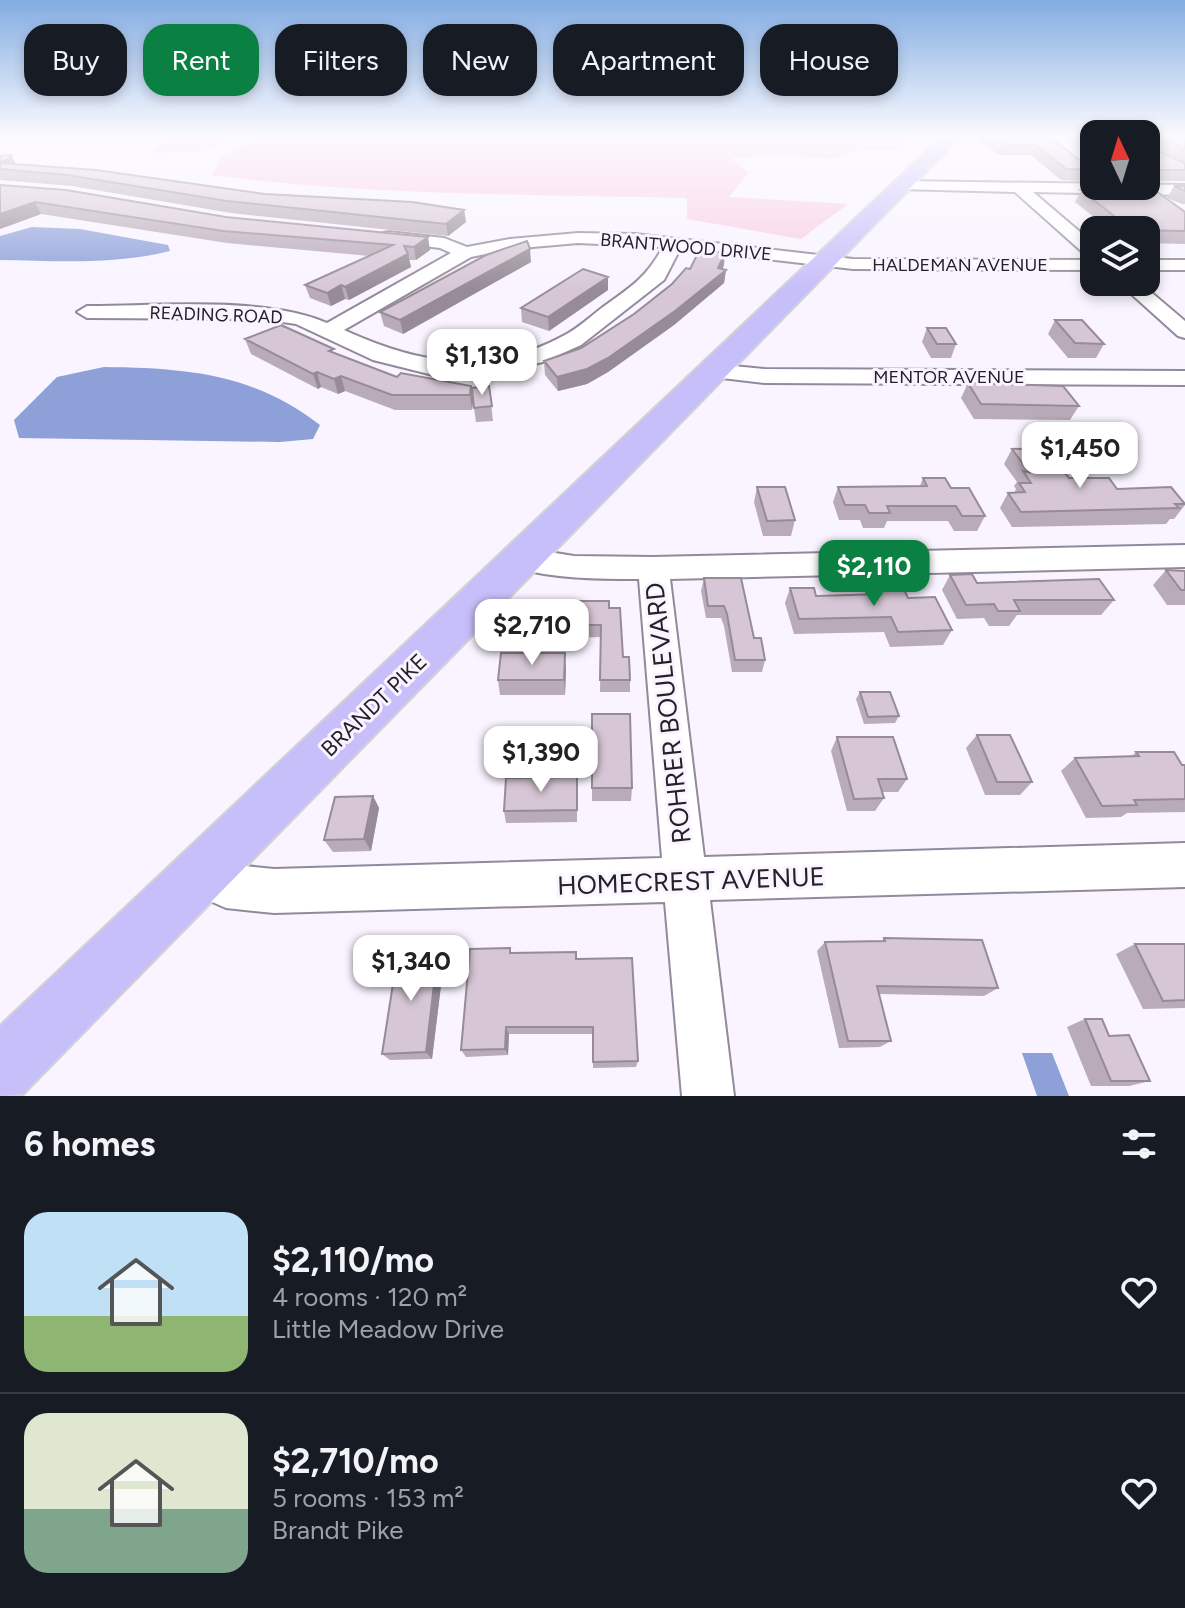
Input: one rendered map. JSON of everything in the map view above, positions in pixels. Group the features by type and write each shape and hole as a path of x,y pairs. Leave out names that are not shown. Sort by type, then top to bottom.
{"main road":[{"name":"BRANDT PIKE","path":"0,1071 901,188"}],"street":[{"path":"987,188 1185,190"},
{"path":"1020,189 1080,241"},
{"path":"368,235 444,243 465,253"},
{"name":"BRANTWOOD DRIVE","path":"328,331 465,253 510,244 578,238 674,244 825,261"},
{"name":"READING ROAD","path":"87,312 262,313 301,319 381,355 433,368 488,367 535,357 573,340 657,276 674,244"},
{"name":"HALDEMAN AVENUE","path":"825,261 853,264 1080,265"},
{"path":"1160,265 1185,265"},
{"path":"1144,296 1185,332"},
{"name":"MENTOR AVENUE","path":"713,371 765,376 1185,378"},
{"path":"524,559 574,567 653,568 1185,556"},
{"name":"ROHRER BOULEVARD","path":"653,568 668,683 708,1096"},
{"name":"HOMECREST AVENUE","path":"200,875 212,883 235,888 274,891 1185,865"}],"shaded area":[{"path":"353,188 736,188 729,197 848,204 801,239 687,219 687,198"}],"water":[{"path":"32,227 80,229 168,245 170,251 107,260 0,260 0,236"},
{"path":"104,367 190,372 244,384 295,408 320,425 313,439 280,442 19,438 14,420 57,377"},
{"path":"1022,1053 1052,1053 1069,1096 1037,1096"}],"building":[{"path":"0,188 42,188 226,217 428,237 414,247 404,246 408,254 345,287 341,285 327,293 305,285 393,245 223,231 35,202 0,214"},
{"path":"148,188 224,188 265,194 412,202 464,210 446,224 227,201"},
{"path":"1160,194 1185,212 1185,231 1160,231 1160,216 1114,216 1094,200 1160,200"},
{"path":"527,241 530,249 400,320 380,312 486,255"},
{"path":"700,249 725,253 718,268 726,270 675,311 587,369 557,377 544,361 581,348 634,314 672,284 686,268 690,269"},
{"path":"583,269 608,277 548,317 521,308"},
{"path":"1055,320 1082,320 1104,344 1075,343"},
{"path":"281,325 334,349 329,351 397,377 401,373 471,386 470,395 392,395 341,376 334,379 317,372 313,374 245,339"},
{"path":"927,328 946,328 956,344 937,344"},
{"path":"968,383 1063,386 1079,406 981,404"},
{"path":"489,386 492,406 474,408 472,388"},
{"path":"1046,448 1069,478 1109,478 1117,489 1171,487 1185,504 1175,504 1179,508 1021,512 1008,493 1025,492 1019,483 1031,483 1023,471 1029,472 1012,449"},
{"path":"923,478 945,478 951,488 969,488 985,516 962,516 956,506 887,506 890,513 869,513 865,505 845,505 838,487 927,486"},
{"path":"757,487 785,487 795,520 767,521"},
{"path":"1166,570 1185,571 1185,590 1181,590"},
{"path":"972,574 977,583 1099,579 1114,600 1014,600 1020,611 998,611 994,604 966,605 950,575"},
{"path":"704,578 741,578 754,638 761,638 765,660 735,660 724,606 708,606"},
{"path":"902,585 908,598 935,597 952,630 898,632 891,617 799,619 790,588 814,588 816,596 881,594 878,586"},
{"path":"574,601 609,601 609,608 620,608 623,657 629,657 630,680 600,680 601,625 574,625"},
{"path":"501,653 565,653 564,680 498,680"},
{"path":"860,692 890,692 899,716 868,717"},
{"path":"592,714 630,714 632,788 592,788"},
{"path":"977,735 1010,735 1032,782 997,782"},
{"path":"837,737 893,737 907,779 878,779 884,798 854,799"},
{"path":"1136,752 1174,752 1185,765 1185,799 1134,800 1137,805 1102,806 1075,758 1139,756"},
{"path":"577,777 577,810 504,811 506,778"},
{"path":"373,796 364,839 324,840 335,797"},
{"path":"884,938 982,940 998,988 877,986 891,1041 848,1041 825,942 885,941"},
{"path":"1135,944 1185,944 1185,1000 1163,1001"},
{"path":"510,948 510,953 576,952 576,959 632,958 638,1061 593,1062 593,1027 506,1027 505,1049 461,1050 470,949"},
{"path":"438,951 426,1052 382,1054 398,952"},
{"path":"1085,1019 1102,1019 1109,1036 1129,1035 1150,1081 1111,1081"}]}
